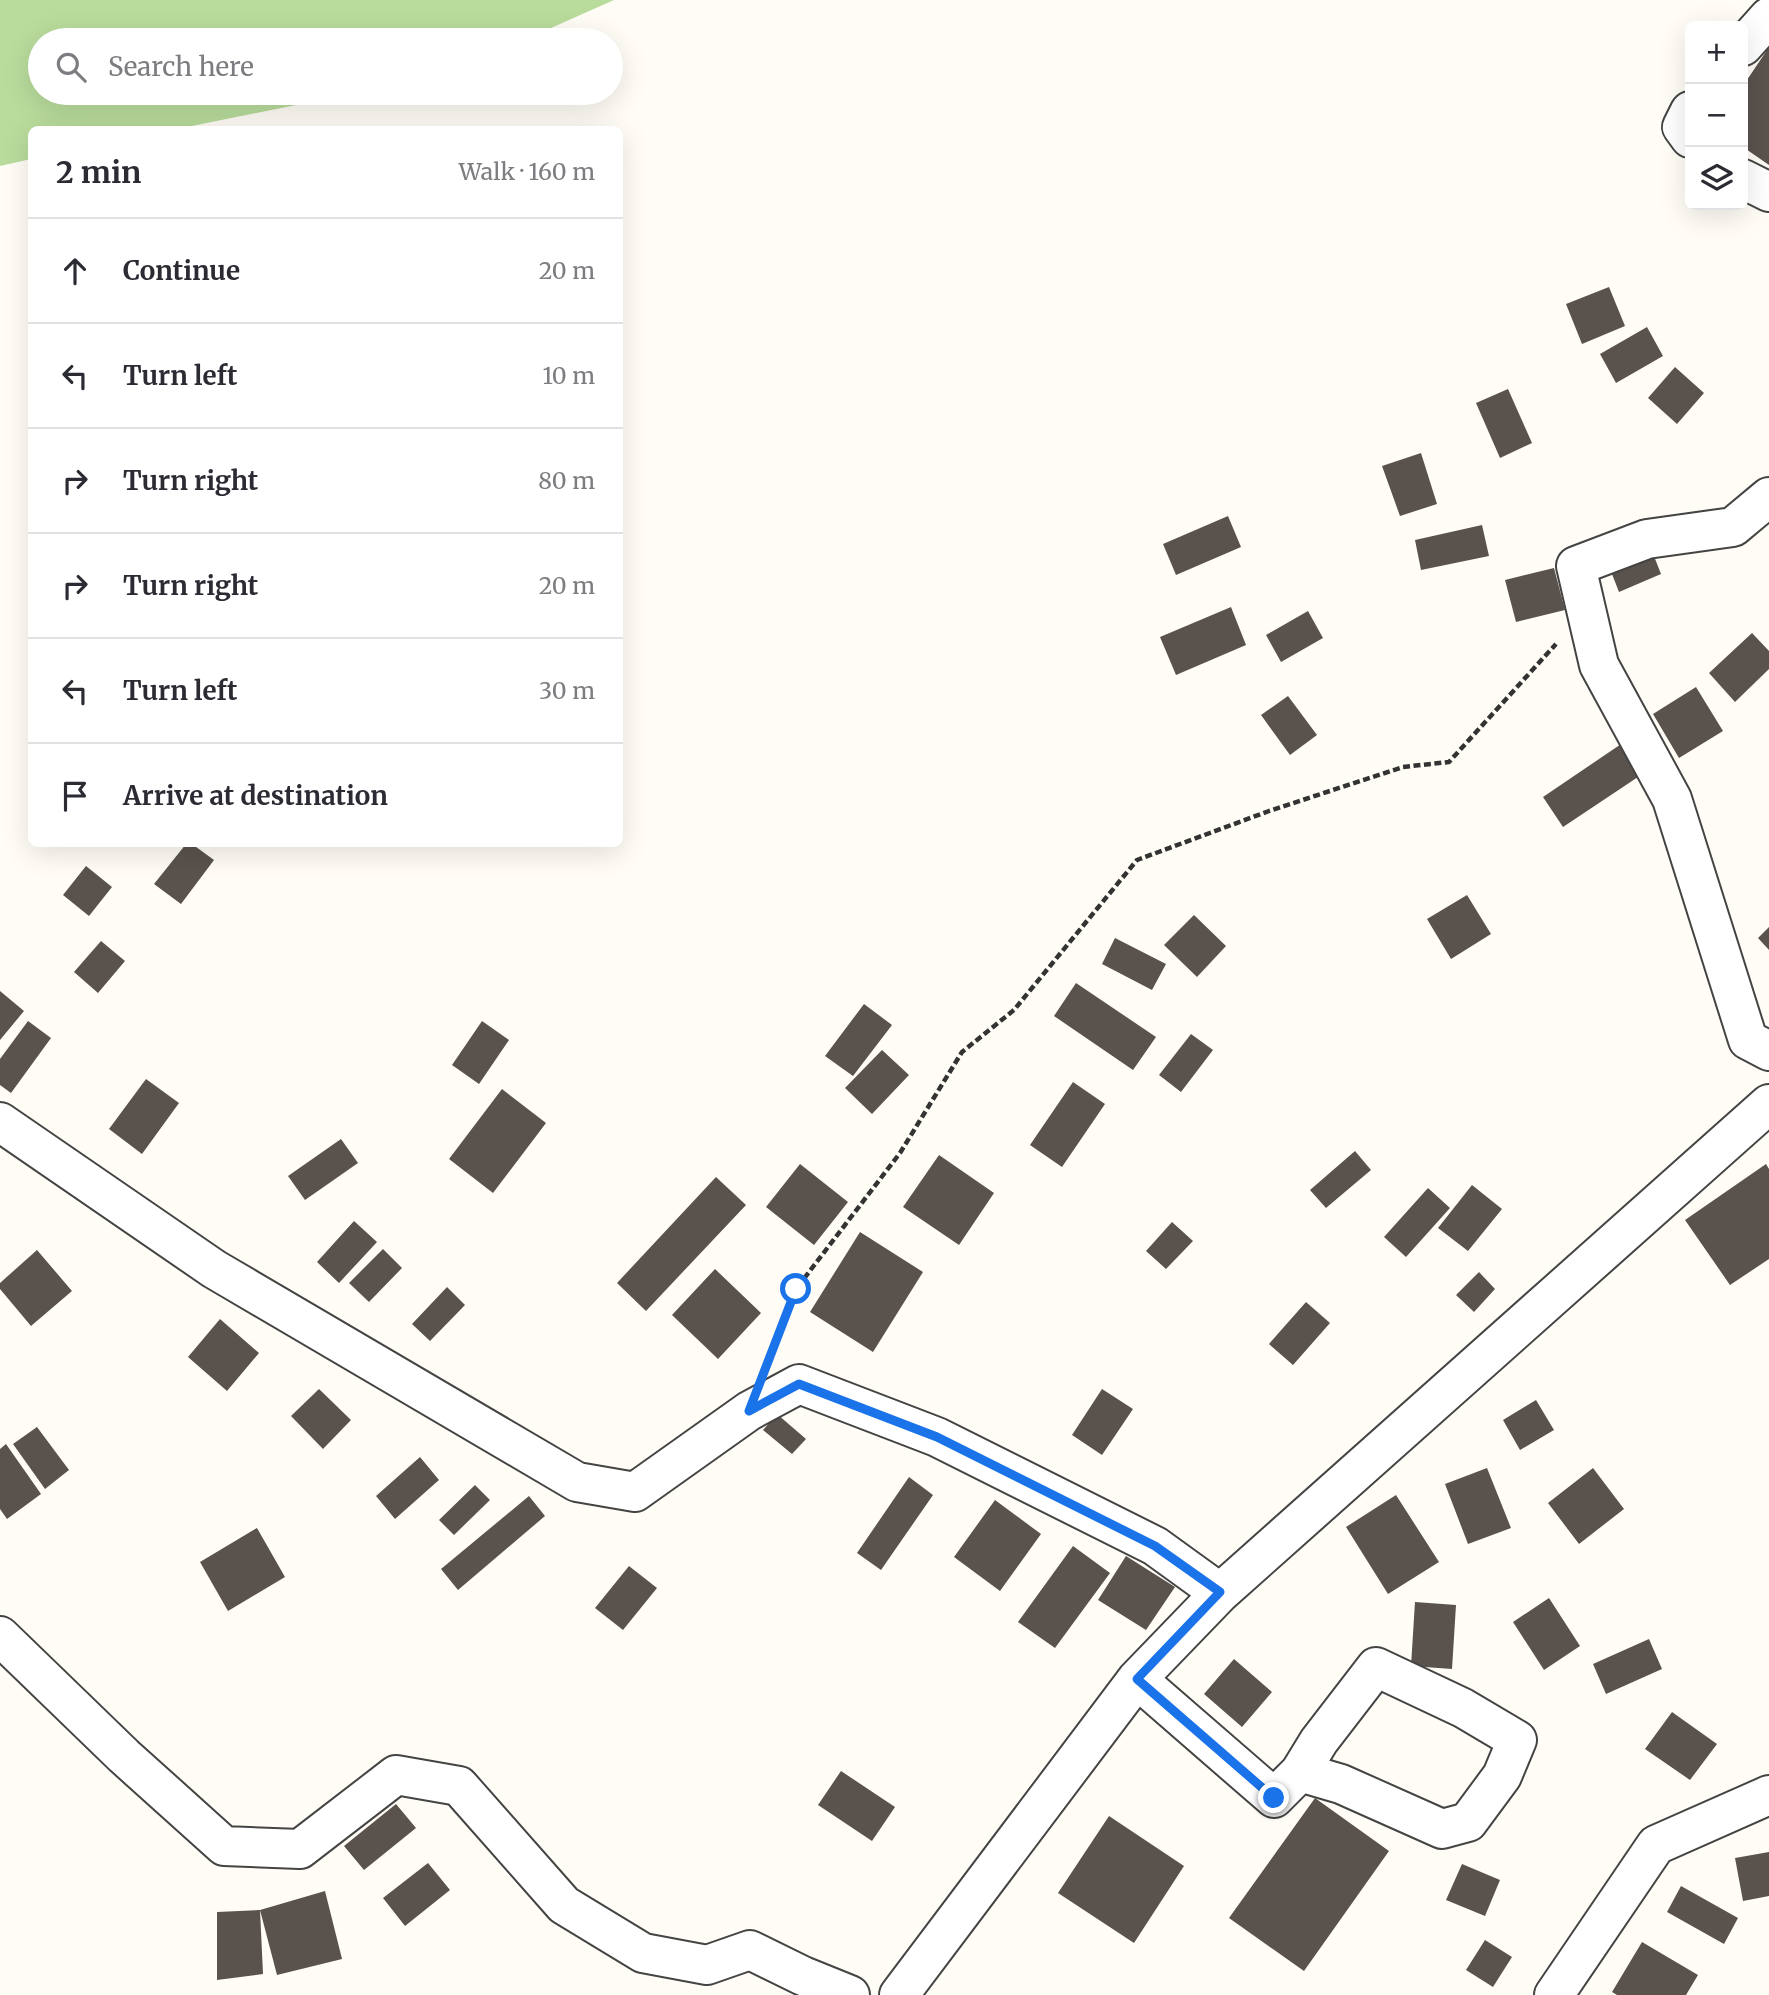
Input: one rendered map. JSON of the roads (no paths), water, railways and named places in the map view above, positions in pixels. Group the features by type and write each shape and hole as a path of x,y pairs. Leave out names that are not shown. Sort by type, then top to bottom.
{"street":[{"path":"1748,40 1769,17"},
{"path":"1748,182 1769,192"},
{"path":"1769,497 1732,527 1647,539 1576,566 1600,666 1672,799 1748,1040 1769,1051"},
{"path":"899,1995 1137,1679 1220,1592 1769,1104"},
{"path":"0,1122 214,1269 578,1482 635,1492 749,1411 799,1384 937,1437 1155,1546 1220,1592"},
{"path":"0,1636 124,1756 224,1846 300,1849 396,1775 459,1786 564,1905 643,1953 707,1965 750,1950 850,1995"},
{"path":"1137,1679 1274,1798 1300,1772 1319,1741 1376,1667 1463,1708 1517,1740 1502,1776 1468,1822 1442,1829 1341,1784 1300,1772"},
{"path":"1554,1995 1656,1845 1769,1795"}]}
